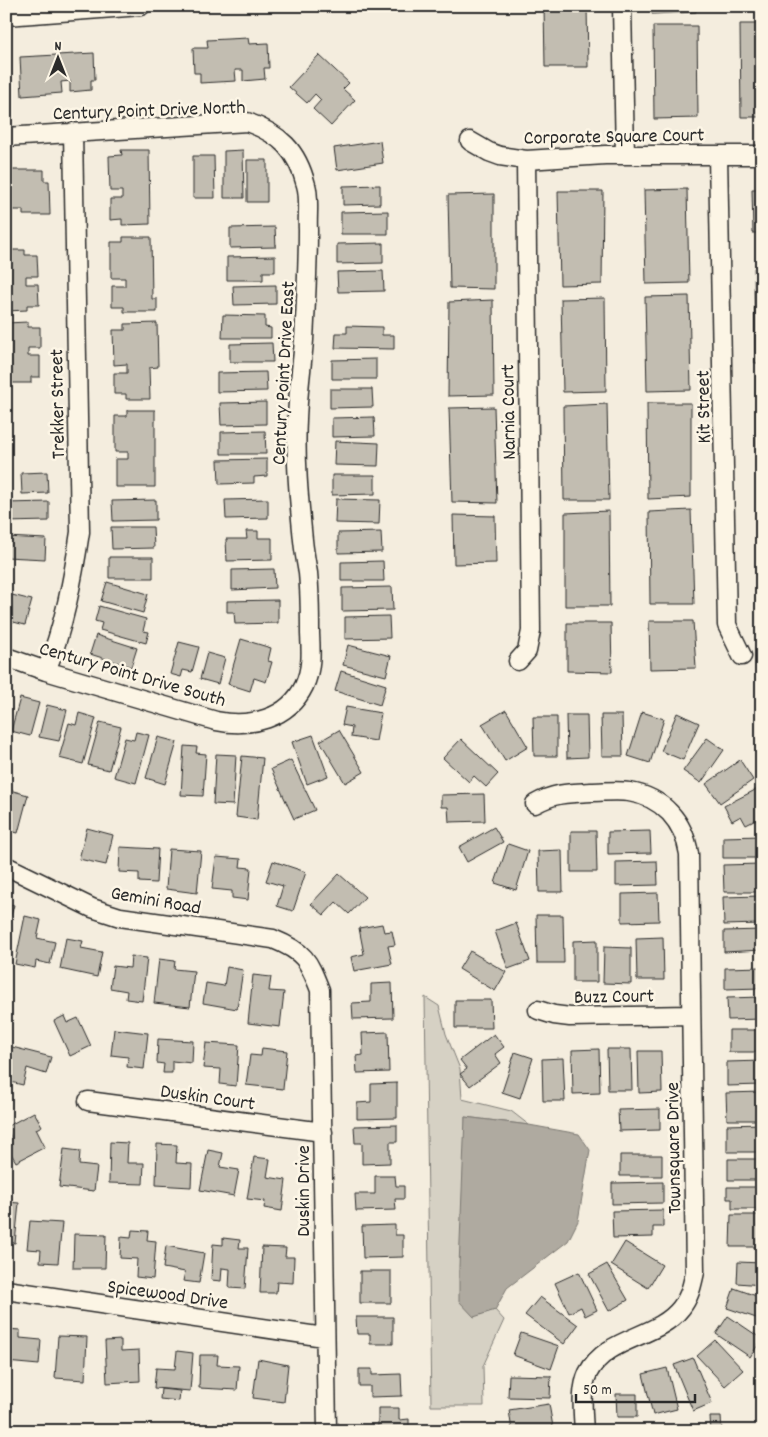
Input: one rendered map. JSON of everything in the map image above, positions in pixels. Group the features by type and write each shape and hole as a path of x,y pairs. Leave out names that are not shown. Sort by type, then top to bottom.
{"street":[{"path":"6,16 141,6"},
{"path":"622,6 625,155"},
{"name":"Century Point Drive North","path":"6,137 247,122 276,135 287,146"},
{"name":"Trekker Street","path":"46,671 58,635 74,571 80,532 73,132"},
{"name":"Corporate Square Court","path":"470,141 495,154 526,160 625,155 762,155"},
{"name":"Century Point Drive East","path":"287,146 297,158 307,188 308,259 304,339 297,418 297,450 303,544 310,596 311,655 310,667 299,695"},
{"name":"Kit Street","path":"718,155 727,625 742,656"},
{"name":"Narnia Court","path":"518,661 527,650 531,630 526,160"},
{"name":"Century Point Drive South","path":"6,657 46,671 232,724 256,723 271,717 285,710 299,695"},
{"name":"Townsquare Drive","path":"535,804 555,795 628,792 646,795 661,804 673,815 687,839 689,854 695,1272 690,1292 682,1307 669,1320 653,1330 609,1350 596,1362 587,1375 583,1392 584,1431"},
{"name":"Gemini Road","path":"6,866 92,908 120,917 274,940 290,946 303,955"},
{"name":"Duskin Drive","path":"303,955 312,969 320,990 327,1431"},
{"name":"Buzz Court","path":"538,1010 554,1016 570,1017 691,1015"},
{"name":"Duskin Court","path":"88,1101 323,1132"},
{"name":"Spicewood Drive","path":"6,1290 324,1336"}],"shaded area":[{"path":"425,997 439,1006 446,1034 460,1069 462,1099 511,1111 529,1125 465,1117 474,1316 495,1310 504,1320 483,1366 484,1406 431,1406"},
{"path":"465,1117 529,1125 579,1134 590,1150 578,1221 568,1241 507,1288 495,1310 474,1317 459,1301"}],"building":[{"path":"544,6 587,6 588,67 545,67"},
{"path":"652,6 696,6 696,12 652,14"},
{"path":"740,6 762,6 762,11 740,11"},
{"path":"740,24 762,24 762,117 741,117"},
{"path":"653,26 697,26 698,118 654,119"},
{"path":"248,38 249,44 268,43 269,68 264,68 265,79 243,81 243,70 235,70 236,81 200,83 200,73 194,73 193,48 208,48 207,40"},
{"path":"94,53 95,80 91,80 91,90 70,92 70,81 61,82 62,93 22,96 20,57"},
{"path":"319,55 349,83 343,89 355,100 331,126 313,109 321,100 315,94 307,103 289,87"},
{"path":"380,141 383,163 337,170 334,148"},
{"path":"121,150 149,150 150,224 122,225 122,219 110,220 110,199 122,199 122,191 110,191 109,156 122,155"},
{"path":"243,150 244,198 224,198 224,151"},
{"path":"193,156 214,156 215,198 193,198"},
{"path":"247,160 267,160 267,202 247,202"},
{"path":"9,170 44,170 44,181 49,181 50,215 23,215 23,210 6,210 6,184 9,184"},
{"path":"380,185 380,204 343,205 343,186"},
{"path":"687,189 689,283 646,284 644,190"},
{"path":"752,189 762,189 762,233 753,233"},
{"path":"558,191 603,191 602,284 560,285"},
{"path":"494,194 494,289 450,288 448,195"},
{"path":"388,211 388,234 341,234 341,212"},
{"path":"275,227 276,247 230,248 230,228"},
{"path":"123,237 151,237 152,299 157,299 157,312 124,312 124,307 112,307 112,286 125,286 125,278 111,278 111,242 123,242"},
{"path":"383,243 383,263 337,264 337,244"},
{"path":"6,250 25,250 25,255 37,255 38,276 26,276 26,284 38,284 39,305 27,305 27,310 6,311"},
{"path":"275,256 275,272 263,272 263,280 227,280 227,257"},
{"path":"754,268 762,268 762,363 755,363"},
{"path":"383,271 384,291 338,292 337,272"},
{"path":"276,285 276,304 234,305 233,286"},
{"path":"689,296 691,390 647,391 645,297"},
{"path":"605,298 606,391 563,392 561,299"},
{"path":"493,300 494,395 448,396 449,302"},
{"path":"223,315 265,316 265,327 271,328 271,338 222,338"},
{"path":"28,322 28,327 40,327 40,348 28,348 28,356 40,356 40,377 31,377 31,383 6,383 6,323"},
{"path":"157,323 158,367 149,368 150,399 126,399 126,394 114,394 114,373 127,373 127,364 114,365 113,330 125,330 125,324"},
{"path":"347,326 382,327 382,335 394,335 394,349 335,348 336,333 347,333"},
{"path":"272,343 273,362 230,362 230,344"},
{"path":"376,359 376,379 332,379 332,360"},
{"path":"266,372 267,391 217,392 217,373"},
{"path":"756,375 762,375 762,469 756,469"},
{"path":"330,389 372,389 373,407 330,408"},
{"path":"266,402 266,424 221,425 220,403"},
{"path":"647,403 691,403 691,497 648,499"},
{"path":"607,404 609,500 564,500 563,406"},
{"path":"494,407 497,503 452,502 449,408"},
{"path":"127,410 155,410 155,487 115,487 115,459 128,459 128,452 115,452 115,416 127,416"},
{"path":"374,417 375,436 332,437 332,418"},
{"path":"265,431 266,454 221,454 221,432"},
{"path":"335,441 379,443 378,466 334,465"},
{"path":"267,459 267,476 254,477 254,483 219,484 218,460"},
{"path":"47,472 48,493 22,494 21,473"},
{"path":"332,475 375,475 375,494 332,495"},
{"path":"757,482 762,482 762,553 758,553"},
{"path":"268,499 268,518 226,519 225,500"},
{"path":"336,499 380,500 379,524 335,523"},
{"path":"156,500 156,520 113,521 112,501"},
{"path":"49,502 49,521 6,522 6,503"},
{"path":"691,510 694,604 650,604 649,512"},
{"path":"609,511 610,606 565,606 565,513"},
{"path":"453,515 495,516 496,563 454,564"},
{"path":"111,527 153,527 154,548 112,549"},
{"path":"246,531 258,531 258,538 272,538 272,560 227,561 226,539 247,539"},
{"path":"381,532 382,552 338,553 338,533"},
{"path":"6,537 46,539 45,559 6,557"},
{"path":"109,557 153,557 153,578 109,578"},
{"path":"383,561 384,581 341,581 341,562"},
{"path":"274,569 275,588 232,590 232,570"},
{"path":"107,582 148,594 143,613 101,601"},
{"path":"392,587 393,610 342,611 342,588"},
{"path":"12,595 32,600 25,625 6,620"},
{"path":"278,600 278,623 235,624 234,612 227,612 227,601"},
{"path":"99,606 146,619 143,631 149,632 146,643 100,630 102,623 95,621"},
{"path":"389,616 390,638 345,639 345,617"},
{"path":"649,621 693,621 696,668 650,669"},
{"path":"567,623 611,623 612,672 567,671"},
{"path":"96,635 137,648 131,667 90,654"},
{"path":"241,639 271,648 268,661 272,662 266,682 254,678 250,691 228,684"},
{"path":"179,642 199,647 192,672 183,670 181,677 170,674"},
{"path":"348,645 391,656 386,676 343,665"},
{"path":"207,653 225,658 218,684 200,679"},
{"path":"341,671 386,685 380,705 335,691"},
{"path":"20,698 39,703 30,736 11,731"},
{"path":"47,705 67,710 59,741 39,737"},
{"path":"346,707 381,713 376,741 351,737 352,727 342,725"},
{"path":"506,710 528,747 505,761 482,724"},
{"path":"642,712 664,719 650,763 628,756"},
{"path":"79,713 96,718 83,764 59,758 69,723 76,725"},
{"path":"677,713 699,723 683,760 661,751"},
{"path":"566,715 587,715 588,757 567,758"},
{"path":"601,715 622,715 623,756 602,756"},
{"path":"533,717 557,717 557,756 534,756"},
{"path":"100,722 121,727 109,770 88,765"},
{"path":"339,730 364,772 345,783 320,741"},
{"path":"136,732 149,735 136,783 114,777 125,738 134,740"},
{"path":"313,735 328,776 307,784 292,742"},
{"path":"158,737 177,742 165,784 146,778"},
{"path":"707,738 724,750 701,783 683,771"},
{"path":"461,739 498,774 486,787 474,776 469,782 443,758"},
{"path":"184,746 197,747 196,753 206,754 203,796 181,795"},
{"path":"216,754 236,755 233,805 213,804"},
{"path":"242,756 263,758 257,820 236,817"},
{"path":"291,760 315,810 294,819 271,769"},
{"path":"740,760 753,780 720,803 706,784"},
{"path":"761,787 762,817 746,825 741,816 732,821 724,806"},
{"path":"6,789 28,795 18,833 6,830"},
{"path":"484,794 485,821 449,822 448,807 441,807 441,795"},
{"path":"494,827 503,842 467,862 459,847"},
{"path":"87,828 113,835 106,865 79,859"},
{"path":"571,831 596,831 597,872 571,872"},
{"path":"650,831 651,853 608,854 608,832"},
{"path":"762,836 762,858 723,858 723,837"},
{"path":"508,844 528,851 516,890 495,883"},
{"path":"120,847 158,849 156,883 139,882 139,873 119,872"},
{"path":"169,849 201,851 197,893 166,889"},
{"path":"562,850 563,892 539,892 538,851"},
{"path":"216,857 241,859 240,867 251,868 248,900 232,898 232,891 212,889"},
{"path":"273,861 306,872 293,911 277,906 283,886 266,881"},
{"path":"657,861 658,885 616,886 616,862"},
{"path":"760,864 760,892 724,892 723,865"},
{"path":"339,874 365,897 349,914 336,902 324,915 311,904"},
{"path":"658,893 659,921 622,922 622,894"},
{"path":"760,896 760,924 724,925 723,897"},
{"path":"6,903 14,905 6,933"},
{"path":"536,915 563,915 564,963 537,963"},
{"path":"25,916 41,920 37,938 55,942 50,964 36,961 35,968 15,964"},
{"path":"516,923 530,961 508,969 495,931"},
{"path":"382,924 384,932 392,931 395,945 388,946 392,964 354,971 351,957 364,954 359,928"},
{"path":"762,930 762,950 724,952 724,931"},
{"path":"663,937 664,980 637,980 636,938"},
{"path":"66,938 83,941 81,948 102,952 97,977 60,969"},
{"path":"597,940 597,982 573,982 573,941"},
{"path":"604,947 631,948 631,984 603,983"},
{"path":"470,951 506,972 495,991 459,969"},
{"path":"131,956 147,958 142,1001 126,999 127,991 110,988 113,966 130,968"},
{"path":"159,959 175,961 174,969 194,971 190,1007 154,1003"},
{"path":"227,967 243,970 237,1009 203,1003 206,983 224,986"},
{"path":"762,967 762,988 725,989 725,968"},
{"path":"253,975 271,977 269,991 284,992 280,1027 248,1023"},
{"path":"392,983 393,1018 353,1019 352,1003 371,1002 371,984"},
{"path":"762,997 762,1019 728,1020 727,998"},
{"path":"455,1000 491,1000 492,1028 455,1028"},
{"path":"64,1016 67,1023 78,1018 91,1046 70,1056 54,1021"},
{"path":"114,1029 148,1033 144,1069 127,1067 128,1057 111,1055"},
{"path":"729,1030 762,1030 762,1052 729,1052"},
{"path":"388,1032 389,1072 357,1073 356,1056 363,1055 362,1033"},
{"path":"494,1034 504,1047 495,1054 501,1063 470,1086 460,1074 467,1069 460,1060"},
{"path":"158,1039 193,1041 192,1063 172,1061 172,1073 163,1073 164,1064 157,1063"},
{"path":"206,1043 239,1045 236,1086 220,1084 221,1069 203,1068"},
{"path":"12,1047 51,1057 46,1074 27,1068 23,1085 6,1081 6,1067"},
{"path":"262,1048 287,1051 283,1089 246,1085 250,1055 261,1056"},
{"path":"599,1049 600,1093 573,1094 572,1050"},
{"path":"607,1049 631,1049 632,1090 608,1090"},
{"path":"638,1051 661,1051 662,1092 639,1093"},
{"path":"515,1052 533,1058 520,1098 502,1092"},
{"path":"563,1058 565,1101 543,1101 542,1059"},
{"path":"762,1061 762,1085 727,1086 727,1062"},
{"path":"397,1083 397,1118 357,1119 357,1103 371,1102 371,1084"},
{"path":"762,1092 762,1120 727,1120 726,1093"},
{"path":"660,1109 660,1130 619,1131 618,1110"},
{"path":"34,1112 42,1126 36,1129 45,1147 16,1162 6,1145 6,1140 11,1137 6,1127"},
{"path":"762,1124 762,1152 727,1152 727,1125"},
{"path":"397,1125 397,1142 390,1142 390,1163 362,1164 362,1143 355,1143 354,1126"},
{"path":"110,1142 128,1143 127,1163 144,1163 143,1184 109,1183"},
{"path":"157,1144 177,1145 176,1163 192,1164 191,1187 156,1185"},
{"path":"64,1149 80,1151 79,1165 97,1167 94,1191 59,1187"},
{"path":"208,1150 223,1153 220,1167 239,1170 234,1196 200,1190"},
{"path":"620,1155 662,1155 662,1176 620,1176"},
{"path":"254,1157 270,1159 267,1177 286,1180 282,1211 264,1208 265,1201 247,1199"},
{"path":"728,1159 762,1159 762,1180 728,1180"},
{"path":"375,1176 395,1176 396,1186 404,1186 404,1199 395,1199 396,1210 356,1211 355,1194 375,1194"},
{"path":"663,1182 663,1203 612,1204 612,1183"},
{"path":"727,1187 762,1187 762,1209 732,1209 732,1199 727,1199"},
{"path":"6,1202 19,1203 15,1243 6,1242"},
{"path":"663,1210 663,1227 653,1227 653,1237 613,1238 612,1211"},
{"path":"731,1215 762,1215 762,1247 730,1247"},
{"path":"30,1221 62,1223 58,1263 40,1262 41,1250 27,1249"},
{"path":"395,1225 395,1235 403,1235 403,1257 363,1258 362,1226"},
{"path":"132,1230 148,1231 147,1240 156,1241 153,1279 136,1277 137,1259 120,1258 121,1237 131,1238"},
{"path":"74,1234 106,1235 105,1268 73,1268"},
{"path":"223,1238 240,1240 239,1248 248,1248 245,1289 229,1288 230,1269 222,1268 221,1281 211,1280 213,1244 223,1245"},
{"path":"625,1242 662,1265 648,1288 611,1265"},
{"path":"166,1246 204,1253 199,1283 183,1281 185,1272 163,1268"},
{"path":"262,1247 286,1248 285,1257 294,1257 293,1283 277,1282 276,1293 260,1293"},
{"path":"738,1262 762,1263 762,1285 737,1283"},
{"path":"607,1264 628,1300 609,1311 589,1274"},
{"path":"360,1271 391,1271 391,1303 360,1303"},
{"path":"579,1272 597,1310 585,1316 581,1307 569,1313 555,1283"},
{"path":"734,1288 762,1298 762,1320 727,1308"},
{"path":"540,1297 578,1325 564,1344 525,1315"},
{"path":"728,1316 762,1339 750,1357 716,1334"},
{"path":"356,1317 393,1317 393,1344 370,1344 370,1334 357,1334"},
{"path":"6,1329 20,1330 20,1338 41,1340 39,1365 6,1362"},
{"path":"521,1333 559,1346 551,1369 513,1355"},
{"path":"58,1336 87,1337 85,1380 55,1378"},
{"path":"121,1340 121,1351 139,1350 140,1381 107,1383 105,1341"},
{"path":"715,1340 743,1370 725,1386 697,1356"},
{"path":"177,1351 193,1353 190,1391 154,1388 156,1368 175,1369"},
{"path":"200,1355 218,1355 217,1365 239,1366 237,1390 199,1388"},
{"path":"693,1358 712,1403 693,1411 674,1365"},
{"path":"258,1359 288,1365 284,1402 253,1398"},
{"path":"667,1368 677,1409 653,1415 643,1374"},
{"path":"359,1369 372,1369 372,1375 401,1374 402,1396 370,1397 370,1386 359,1386"},
{"path":"509,1375 551,1376 550,1398 508,1397"},
{"path":"161,1389 180,1391 179,1401 160,1399"},
{"path":"616,1394 637,1394 637,1417 617,1417"},
{"path":"549,1404 553,1427 531,1431 512,1431 509,1410"},
{"path":"378,1408 399,1408 399,1420 409,1419 409,1431 359,1431 359,1427 378,1426"},
{"path":"710,1417 721,1417 722,1431 711,1431"}]}
